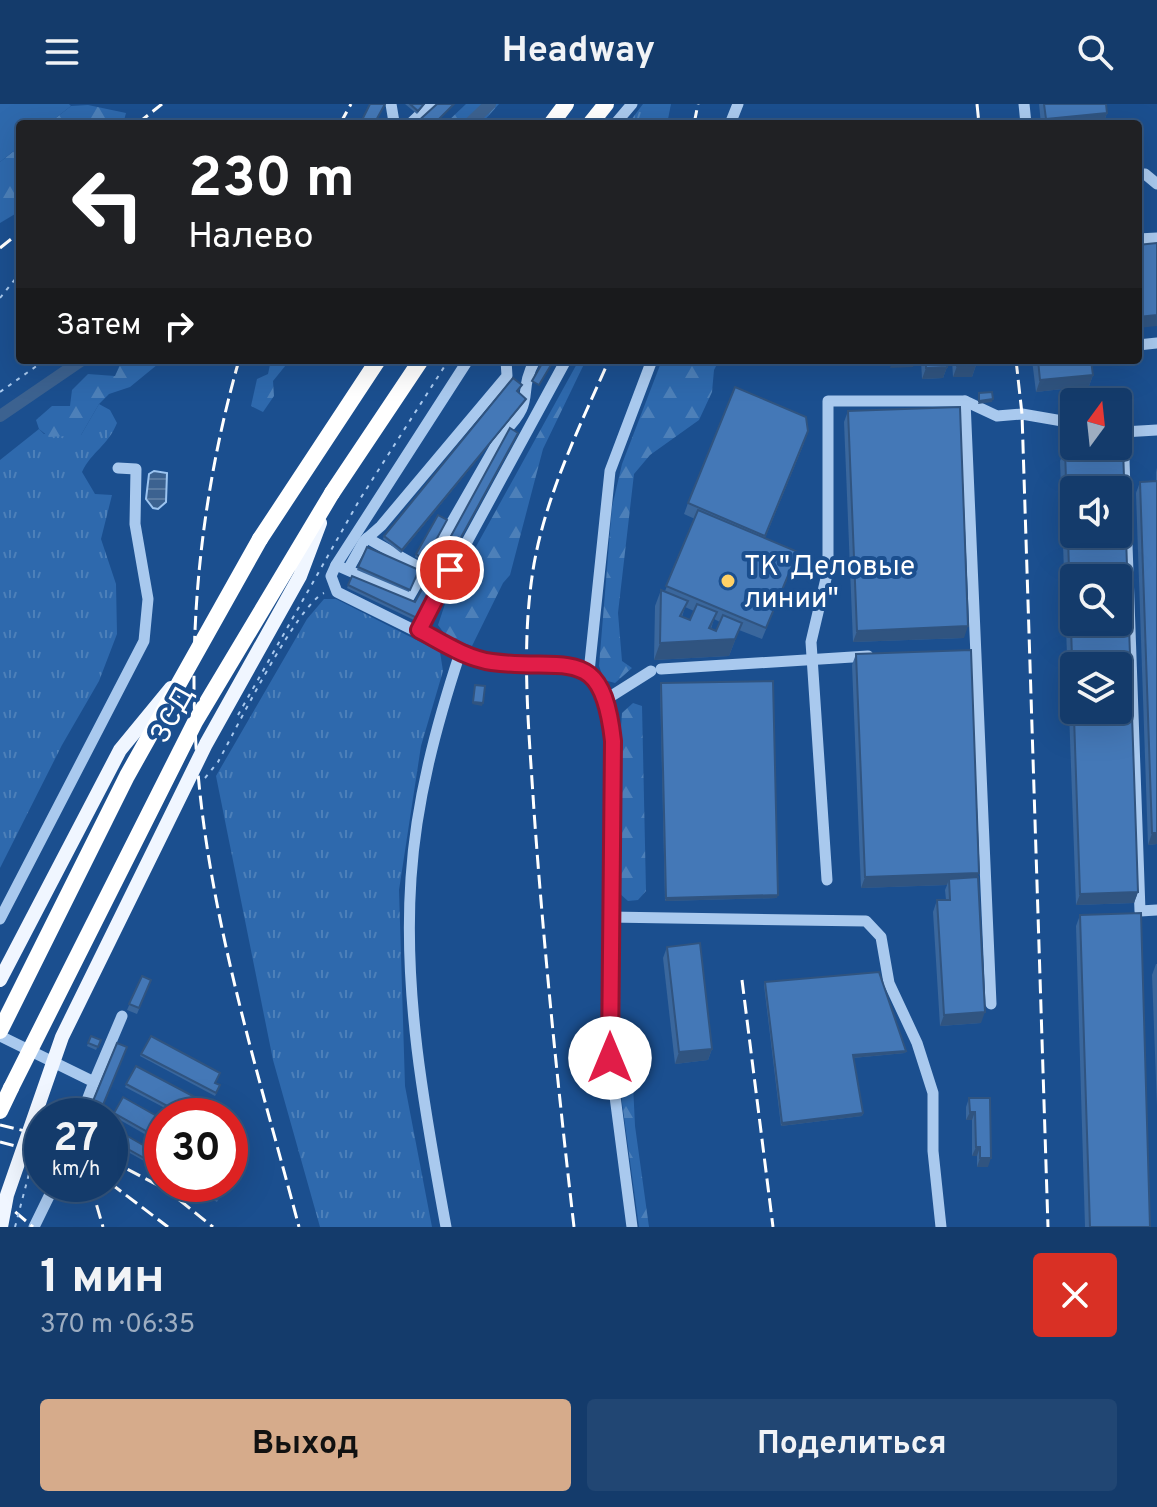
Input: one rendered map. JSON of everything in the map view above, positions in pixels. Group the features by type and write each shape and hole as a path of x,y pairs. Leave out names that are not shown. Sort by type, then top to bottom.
{"highway":[{"path":"593,120 606,104"},
{"name":"ЗСД","path":"0,1033 127,776 260,539 375,364"},
{"name":"ЗСД","path":"0,1111 195,722 332,493 418,364"}],"main road":[{"path":"1,1227 7,1195 62,1037 206,744 300,576 332,493"},
{"path":"0,980 120,750 189,666"}],"street":[{"path":"414,120 431,104"},
{"path":"618,120 632,104"},
{"path":"465,364 336,565 331,576 337,592 460,653 489,662 554,664 589,672"},
{"path":"349,568 367,538 507,376 506,364"},
{"path":"508,364 525,379"},
{"path":"336,565 349,568 409,597 503,433 520,416 528,400 525,379 533,364"},
{"path":"419,630 564,364"},
{"path":"632,1227 610,1058 613,741 605,700 589,672 610,471 650,364"},
{"path":"827,880 811,642 828,570 828,401 965,401 997,416 1022,414 1060,421"},
{"path":"965,401 991,1004"},
{"path":"1132,431 1157,430"},
{"path":"1121,460 1140,911 1157,910"},
{"path":"0,919 144,641 148,599 135,524 136,469 118,468"},
{"path":"367,538 424,570"},
{"path":"960,651 975,650"},
{"path":"446,1227 416,1048 410,947 411,877 425,781 443,704 460,653"},
{"path":"605,700 656,670 886,655"},
{"path":"609,917 866,921 881,937 889,983 917,1043 933,1093 933,1151 941,1227"},
{"path":"88,1098 122,1016"},
{"path":"0,1033 94,1082"},
{"path":"34,1227 46,1202"}],"path":[{"path":"0,298 16,278"},
{"path":"0,392 39,364"},
{"path":"198,788 360,499 446,364"},
{"path":"200,782 218,762 299,619 316,597 337,592"},
{"path":"15,1227 24,1195"}],"green space":[{"path":"0,104 71,106 53,120 16,120 16,149 0,162"},
{"path":"466,104 499,104 485,120 449,120"},
{"path":"643,104 671,104 668,120 631,120"},
{"path":"88,105 126,113 124,120 53,120 71,106"},
{"path":"16,149 16,213 0,223 0,162"},
{"path":"120,364 158,364 130,387 109,394 99,404 81,435 49,437 39,429 36,420 52,406 70,406 72,390 88,374 115,376"},
{"path":"270,364 287,364 273,381 274,396 263,412 251,406 257,379 268,374"},
{"path":"577,364 584,364 543,449 510,575 472,646 447,637 438,625 446,601"},
{"path":"660,364 717,364 712,392 699,420 650,455 634,474 618,613 622,661 632,668 615,683 604,680 599,666 612,507 622,464"},
{"path":"99,404 110,410 117,423 82,472 95,494 112,495 101,539 116,584 117,634 99,681 62,745 0,868 0,460 39,429 44,434 81,435"},
{"path":"324,599 336,599 440,652 443,671 421,746 399,890 405,1086 432,1227 320,1227 273,1060 216,776 307,619"},
{"path":"633,703 642,706 646,891 638,900 628,901 618,892 621,727 622,713"},
{"path":"619,1045 625,1046 632,1063 635,1126 649,1227 639,1227 619,1080"}],"shaded area":[{"path":"154,471 167,473 166,502 158,509 153,508 146,499 149,474"}],"building":[{"path":"370,104 385,104 376,120 362,120"},
{"path":"410,104 424,104 418,111"},
{"path":"437,104 454,104 438,120 419,120"},
{"path":"1044,104 1106,104 1107,113 1046,119"},
{"path":"1157,243 1157,315 1142,317 1142,245"},
{"path":"542,364 552,364 539,385 532,381"},
{"path":"926,364 947,364 947,367 926,368"},
{"path":"1038,364 1092,364 1093,375 1040,380"},
{"path":"513,378 522,385 517,391 526,399 402,550 384,536"},
{"path":"735,387 806,417 808,431 765,536 688,503"},
{"path":"992,392 993,399 979,401 979,393"},
{"path":"960,407 968,626 857,631 848,411"},
{"path":"510,428 518,433 417,618 348,585 352,576 415,602"},
{"path":"1065,460 1123,460 1124,476 1066,476"},
{"path":"1157,481 1157,833 1152,833 1140,482"},
{"name":"ТК\"Деловые линии\"","path":"698,510 798,552 766,628 666,586"},
{"path":"438,515 447,520 425,560 416,554"},
{"path":"367,547 419,570 410,590 358,567"},
{"path":"1068,548 1126,548 1127,564 1069,564"},
{"path":"661,590 688,601 680,616 690,620 697,604 717,612 709,628 716,631 723,615 742,623 735,639 660,643"},
{"path":"1071,636 1129,636 1130,652 1072,652"},
{"path":"971,650 979,873 865,877 856,654"},
{"path":"773,681 778,895 666,898 661,683"},
{"path":"475,685 485,686 483,703 473,702"},
{"path":"1132,714 1138,892 1080,894 1074,724 1132,724"},
{"path":"978,877 985,1012 944,1015 937,900 950,900 949,879"},
{"path":"1141,913 1150,1227 1090,1227 1080,915"},
{"path":"700,943 712,1049 679,1052 667,947"},
{"path":"879,972 906,1051 853,1055 863,1113 782,1123 765,982"},
{"path":"142,976 151,980 139,1008 129,1004"},
{"path":"91,1036 101,1040 98,1047 88,1043"},
{"path":"151,1036 220,1073 215,1083 220,1085 216,1093 141,1054"},
{"path":"117,1043 127,1047 106,1098 94,1098"},
{"path":"136,1066 197,1098 152,1098 126,1084"},
{"path":"969,1098 990,1098 991,1158 980,1158 980,1147 976,1147 975,1112 970,1112"},
{"path":"128,1100 144,1109 144,1130 128,1121"},
{"path":"128,1136 144,1146 144,1158 128,1149"}],"waterway":[{"path":"473,120 490,104"},
{"path":"0,416 76,364"}],"railway":[{"path":"142,120 162,104"},
{"path":"342,120 351,104"},
{"path":"695,120 698,104"},
{"path":"977,104 979,120"},
{"path":"0,248 16,235"},
{"path":"238,364 215,459 200,559 194,660 197,761 203,820 224,938 299,1227"},
{"path":"574,1227 538,863 528,718 527,626 534,564 547,511 607,364"},
{"path":"1016,364 1022,414 1048,1227"},
{"path":"742,980 773,1227"},
{"path":"0,1125 24,1131"},
{"path":"0,1142 24,1148"},
{"path":"128,1169 167,1190 213,1227"},
{"path":"128,1197 168,1227"},
{"path":"0,1199 33,1227"},
{"path":"96,1202 103,1227"}],"place":[{"name":"ТК\"Деловые линии\"","path":"728,581"}],"route":[{"path":"450,570 419,630 460,653 489,662 554,664 589,672 600,686 609,711 613,741 610,1058"}]}
